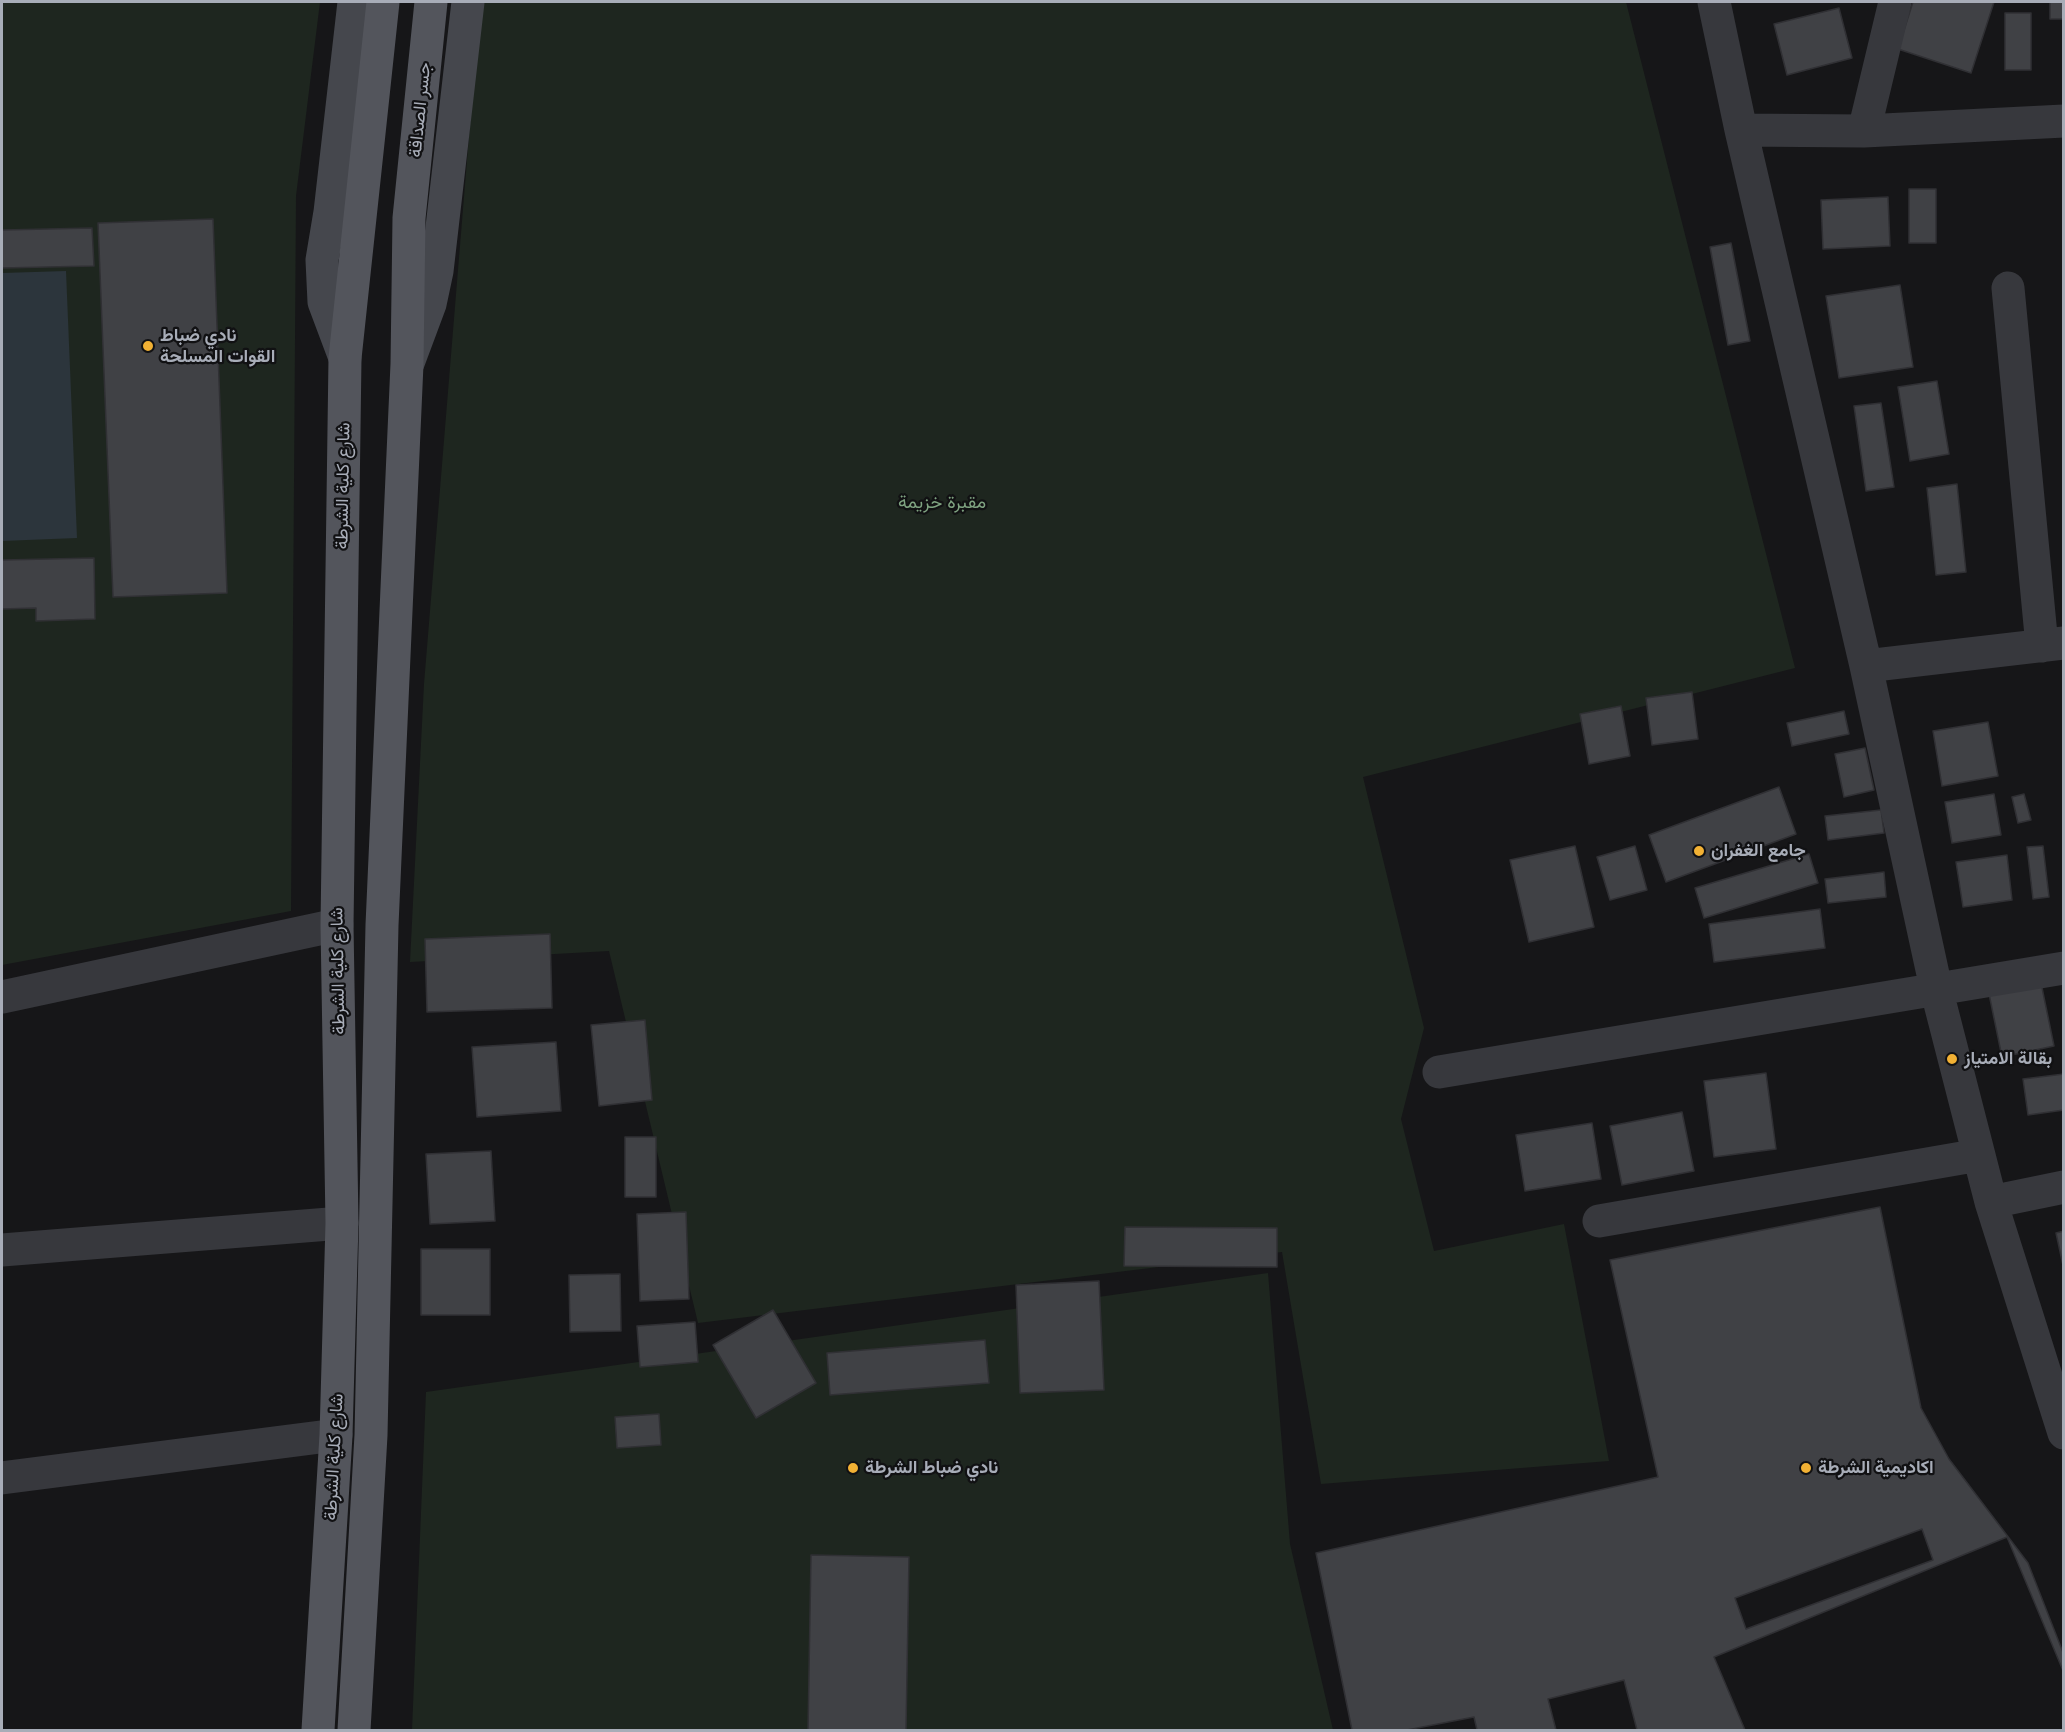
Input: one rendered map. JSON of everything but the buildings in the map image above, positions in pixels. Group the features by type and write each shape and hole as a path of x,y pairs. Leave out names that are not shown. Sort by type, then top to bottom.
{"main road":[{"path":"345,358 324,302 322,260 330,212 354,2"},
{"name":"شارع كلية الشرطة","path":"318,1731 336,1435 342,1223 337,926 345,358 383,2"},
{"name":"جسر الصداقة","path":"409,218 431,2"},
{"path":"407,364 430,304 437,271 468,2"},
{"name":"شارع كلية الشرطة","path":"354,1731 371,1435 382,926 407,364 409,218"}],"street":[{"path":"1714,2 1741,130 1866,666 1936,988 1991,1202 2064,1433"},
{"path":"1864,131 1895,2"},
{"path":"1741,130 1864,131 2064,121"},
{"path":"1866,666 2053,645 2008,288"},
{"path":"2,997 337,926"},
{"path":"1439,1071 2064,968"},
{"path":"1599,1221 1979,1155"},
{"path":"1991,1202 2064,1187"},
{"path":"2,1250 342,1223"},
{"path":"2,1478 336,1435"}],"green space":[{"name":"نادي ضباط القوات المسلحة","path":"2,2 320,2 296,196 291,911 2,965"},
{"name":"مقبرة خزيمة","path":"480,2 1626,2 1795,668 1363,777 1424,1028 1401,1119 1434,1251 1564,1224 1609,1461 1321,1484 1282,1252 698,1323 609,951 410,962 424,684"},
{"name":"نادي ضباط الشرطة","path":"1268,1273 1290,1544 1333,1730 412,1730 426,1392"}],"shaded area":[{"path":"66,271 77,538 2,541 2,273"}],"place":[{"name":"نادي ضباط القوات المسلحة","path":"148,346"},
{"name":"جامع الغفران","path":"1699,851"},
{"name":"بقالة الامتياز","path":"1952,1059"},
{"name":"نادي ضباط الشرطة","path":"853,1468"},
{"name":"اكاديمية الشرطة","path":"1806,1468"}]}
